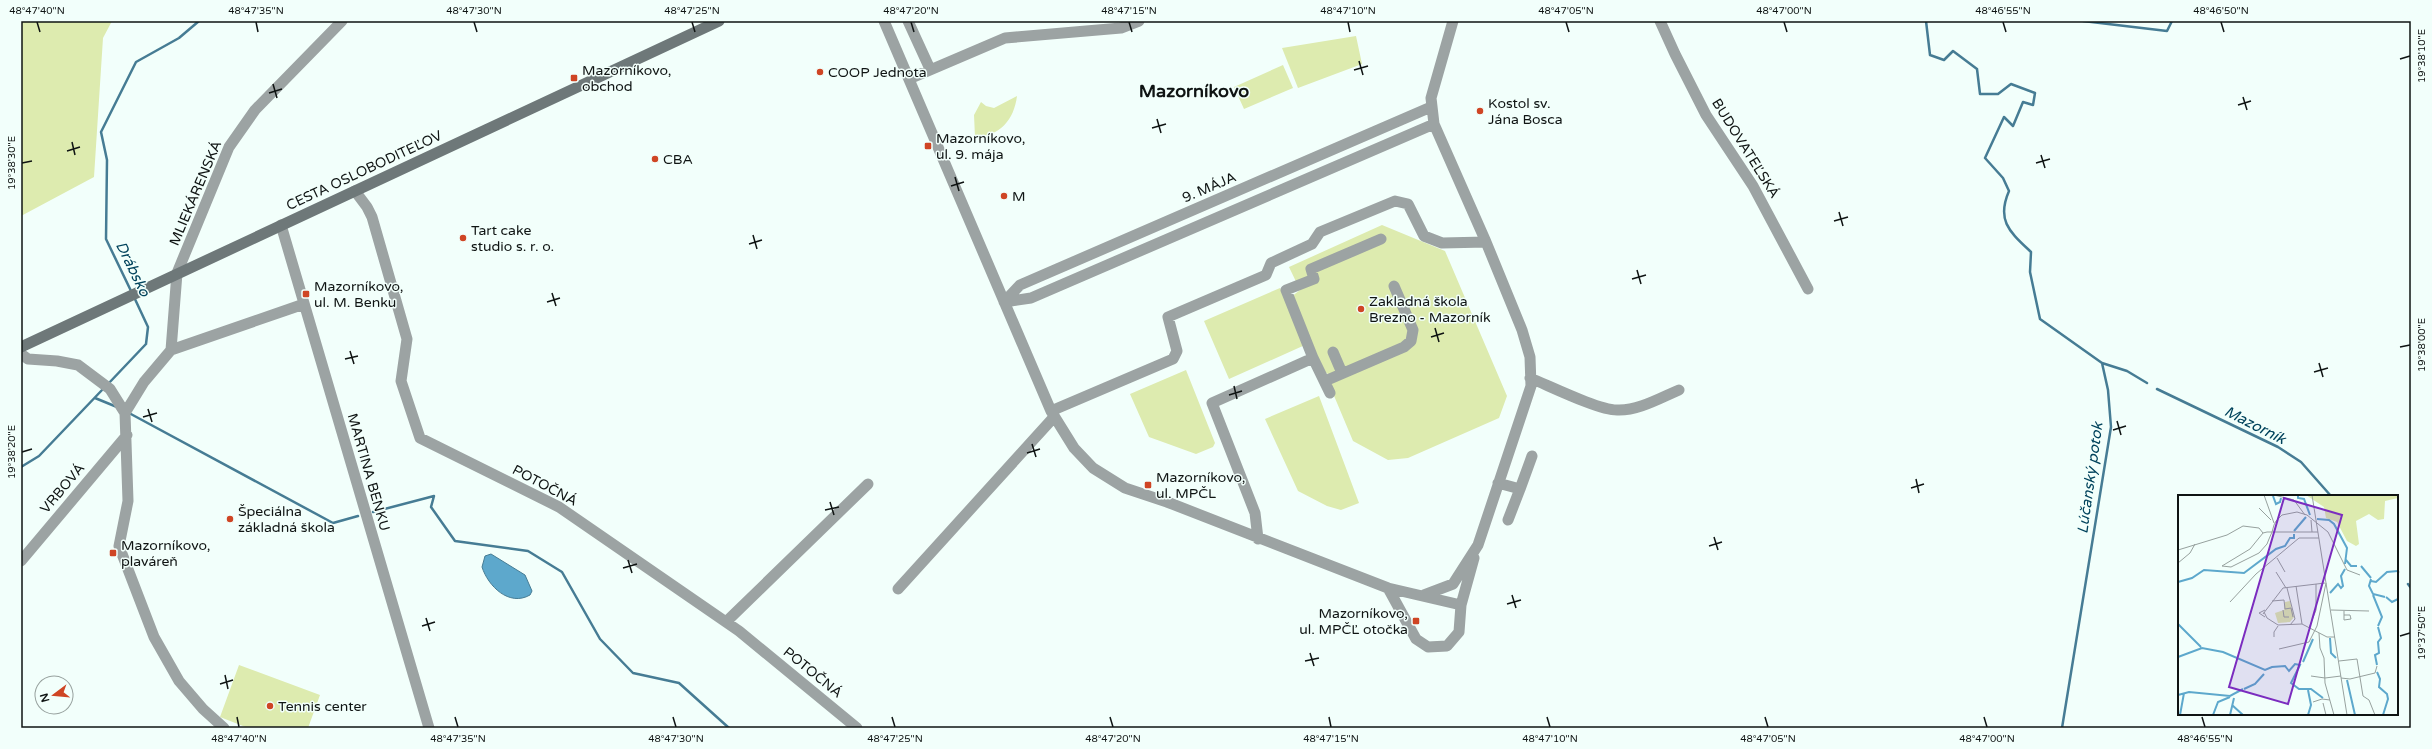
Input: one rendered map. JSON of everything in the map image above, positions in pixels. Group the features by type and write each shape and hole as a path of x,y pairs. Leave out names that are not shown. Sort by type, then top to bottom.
{"main road":[{"name":"CESTA OSLOBODITEĽOV","path":"21,346 719,21"}],"street":[{"name":"MLIEKÁRENSKÁ","path":"177,274 229,147 255,110 342,21"},
{"path":"884,21 1052,414 1074,448 1093,468 1111,481 1125,488 1167,502 1388,588 1424,595 1460,605"},
{"path":"908,21 930,69"},
{"path":"909,79 1005,38 1121,28 1139,21"},
{"path":"1388,588 1416,639 1428,647 1447,646 1459,632 1460,605 1498,483 1531,386 1530,357 1522,330 1486,242 1434,124 1430,107 1431,98 1452,21"},
{"name":"BUDOVATEĽSKÁ","path":"1660,21 1706,115 1753,186 1808,289"},
{"name":"9. MÁJA","path":"1004,302 1020,285 1430,107"},
{"path":"1004,302 1031,298 1434,124"},
{"name":"POTOČNÁ","path":"355,191 372,217 408,339 401,381 420,438 559,507 726,622 857,728"},
{"path":"898,589 1052,414 1173,359 1177,351 1168,317 1266,274 1271,263 1312,244 1320,232 1395,201 1408,204 1424,236 1442,243 1486,242"},
{"name":"MARTINA BENKU","path":"281,225 429,728"},
{"path":"1330,393 1313,358 1286,290 1314,279 1311,269 1381,239"},
{"path":"171,350 177,274"},
{"path":"1325,381 1404,347 1411,341 1413,330 1394,286"},
{"path":"125,413 144,382 171,350 304,304"},
{"path":"1333,352 1342,373"},
{"path":"21,354 28,359 57,361 78,365 110,389 125,413 127,435 128,501 119,546 154,637 179,681 203,709 224,728"},
{"path":"1258,538 1255,513 1212,403 1313,358"},
{"path":"1530,378 1586,401 1616,411 1635,408 1678,390"},
{"name":"VRBOVÁ","path":"21,561 127,435"},
{"path":"1508,520 1532,456"},
{"path":"1498,483 1520,489"},
{"path":"726,622 868,484"},
{"path":"1424,595 1453,584 1478,545"}],"green space":[{"path":"21,21 112,21 103,38 94,177 21,216"},
{"path":"1356,36 1362,64 1298,88 1282,48"},
{"path":"1283,65 1293,88 1244,109 1234,87"},
{"path":"1017,96 1013,112 1004,125 992,134 975,137 974,115 981,102 986,106 994,108"},
{"path":"1382,225 1445,251 1507,396 1499,418 1408,458 1388,460 1353,441 1332,391 1328,374 1323,371 1291,297 1300,290 1289,267"},
{"path":"1280,288 1305,345 1229,379 1204,321"},
{"path":"1186,370 1215,443 1213,447 1196,454 1149,437 1130,394"},
{"path":"1319,396 1359,503 1341,510 1327,506 1298,491 1265,419"},
{"name":"Tennis center","path":"239,665 320,695 308,728 248,728 220,717"}],"water":[{"path":"491,554 525,575 532,591 530,595 522,598 514,598 500,593 494,587 489,581 482,567 485,556"}],"waterway":[{"name":"Drábsko","path":"132,293 106,239 107,160 101,132 136,62 179,38 199,21"},
{"name":"Lúčanský potok","path":"1926,21 1930,55 1944,60 1953,51 1977,69 1980,94 1998,94 2011,84 2035,93 2033,105 2023,102 2013,126 2004,117 1985,158 2003,178 2009,191 2005,201 2004,210 2007,225 2011,232 2031,252 2030,272 2040,319 2102,363 2108,390 2111,427 2062,728"},
{"path":"2083,21 2167,31 2172,21"},
{"name":"Drábsko","path":"108,384 146,344 148,327 134,297"},
{"name":"Mazorník","path":"2102,363 2127,371 2147,383"},
{"name":"Drábsko","path":"21,467 39,456 103,389"},
{"name":"Mazorník","path":"2157,389 2278,447 2301,462 2330,495"},
{"path":"95,398 117,407"},
{"path":"129,413 333,523 358,516"},
{"path":"373,512 434,496 431,507 455,541 528,551 562,572 600,639 633,673 679,683 729,728"},
{"name":"Mazorník","path":"2408,584 2411,588"}],"place":[{"name":"COOP Jednota","path":"820,72"},
{"name":"Mazorníkovo, obchod","path":"574,78"},
{"name":"Kostol sv. Jána Bosca","path":"1480,111"},
{"name":"Mazorníkovo, ul. 9. mája","path":"928,146"},
{"name":"CBA","path":"655,159"},
{"name":"M","path":"1004,196"},
{"name":"Tart cake studio s. r. o.","path":"463,238"},
{"name":"Mazorníkovo, ul. M. Benku","path":"306,294"},
{"name":"Zakladná škola Brezno - Mazorník","path":"1361,309"},
{"name":"Mazorníkovo, ul. MPČL","path":"1148,485"},
{"name":"Špeciálna základná škola","path":"230,519"},
{"name":"Mazorníkovo, plaváreň","path":"113,553"},
{"name":"Mazorníkovo, ul. MPČĽ otočka","path":"1416,621"},
{"name":"Tennis center","path":"270,706"}],"district":[{"name":"Mazorníkovo","path":"1194,91"}]}
